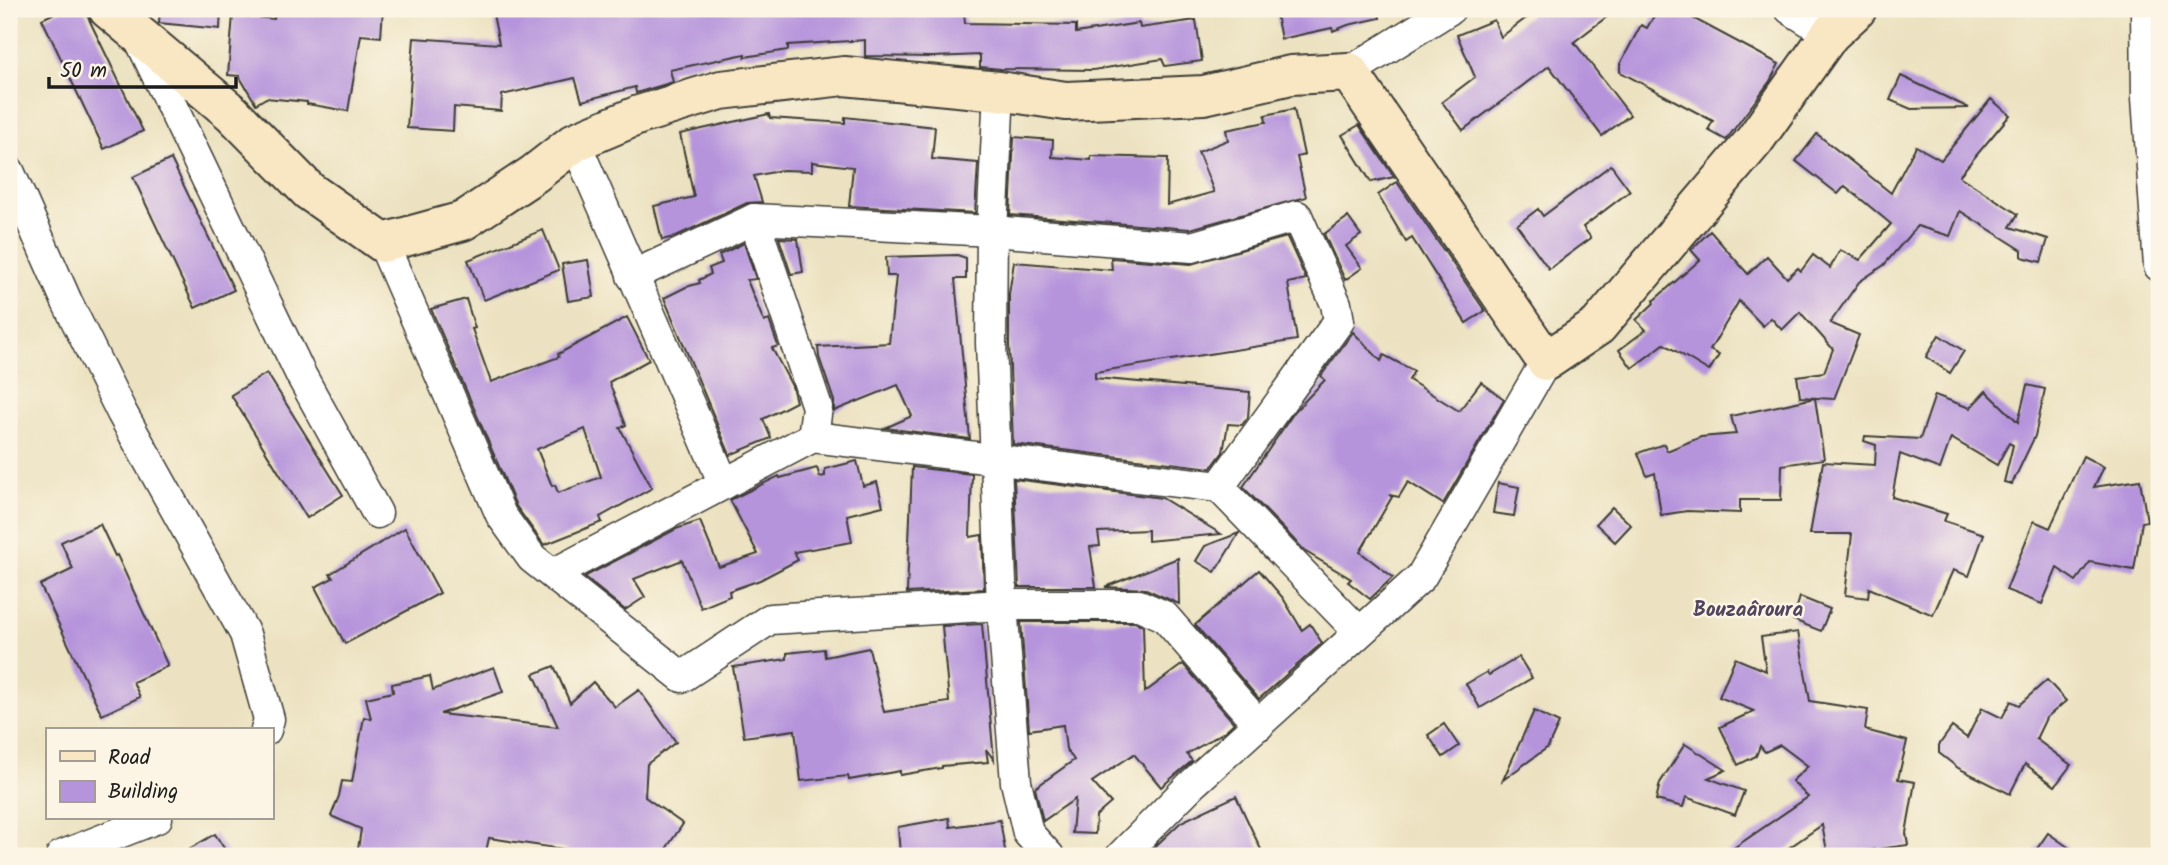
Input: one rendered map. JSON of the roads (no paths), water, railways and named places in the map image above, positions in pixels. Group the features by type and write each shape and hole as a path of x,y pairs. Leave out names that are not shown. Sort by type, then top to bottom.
{"street":[{"path":"108,9 232,113 309,191 383,243 501,515 532,558 682,677 770,620 1002,605 1139,605 1164,616 1259,725"},
{"path":"383,243 463,221 534,174 575,142 639,115 721,90 844,76 999,91 1066,101 1204,95 1291,75 1349,72 1450,9"},
{"path":"1121,856 1190,786 1421,577 1546,361 1598,326 1754,141 1843,22 1790,9"},
{"path":"2146,9 2147,98 2159,266"},
{"path":"137,33 301,375 377,513"},
{"path":"1349,72 1546,361"},
{"path":"999,91 990,343 1002,605 1016,782 1028,833 1049,856"},
{"path":"575,142 724,484"},
{"path":"9,171 67,302 122,413 245,634 269,719 267,728"},
{"path":"632,276 754,219 992,231 1192,247 1297,216 1336,304 1339,321 1219,487"},
{"path":"754,219 817,407 813,437"},
{"path":"553,574 813,437 1219,487 1359,632"},
{"path":"61,856 152,820"}],"district":[{"name":"Bouzaâroura","path":"1748,609"}]}
